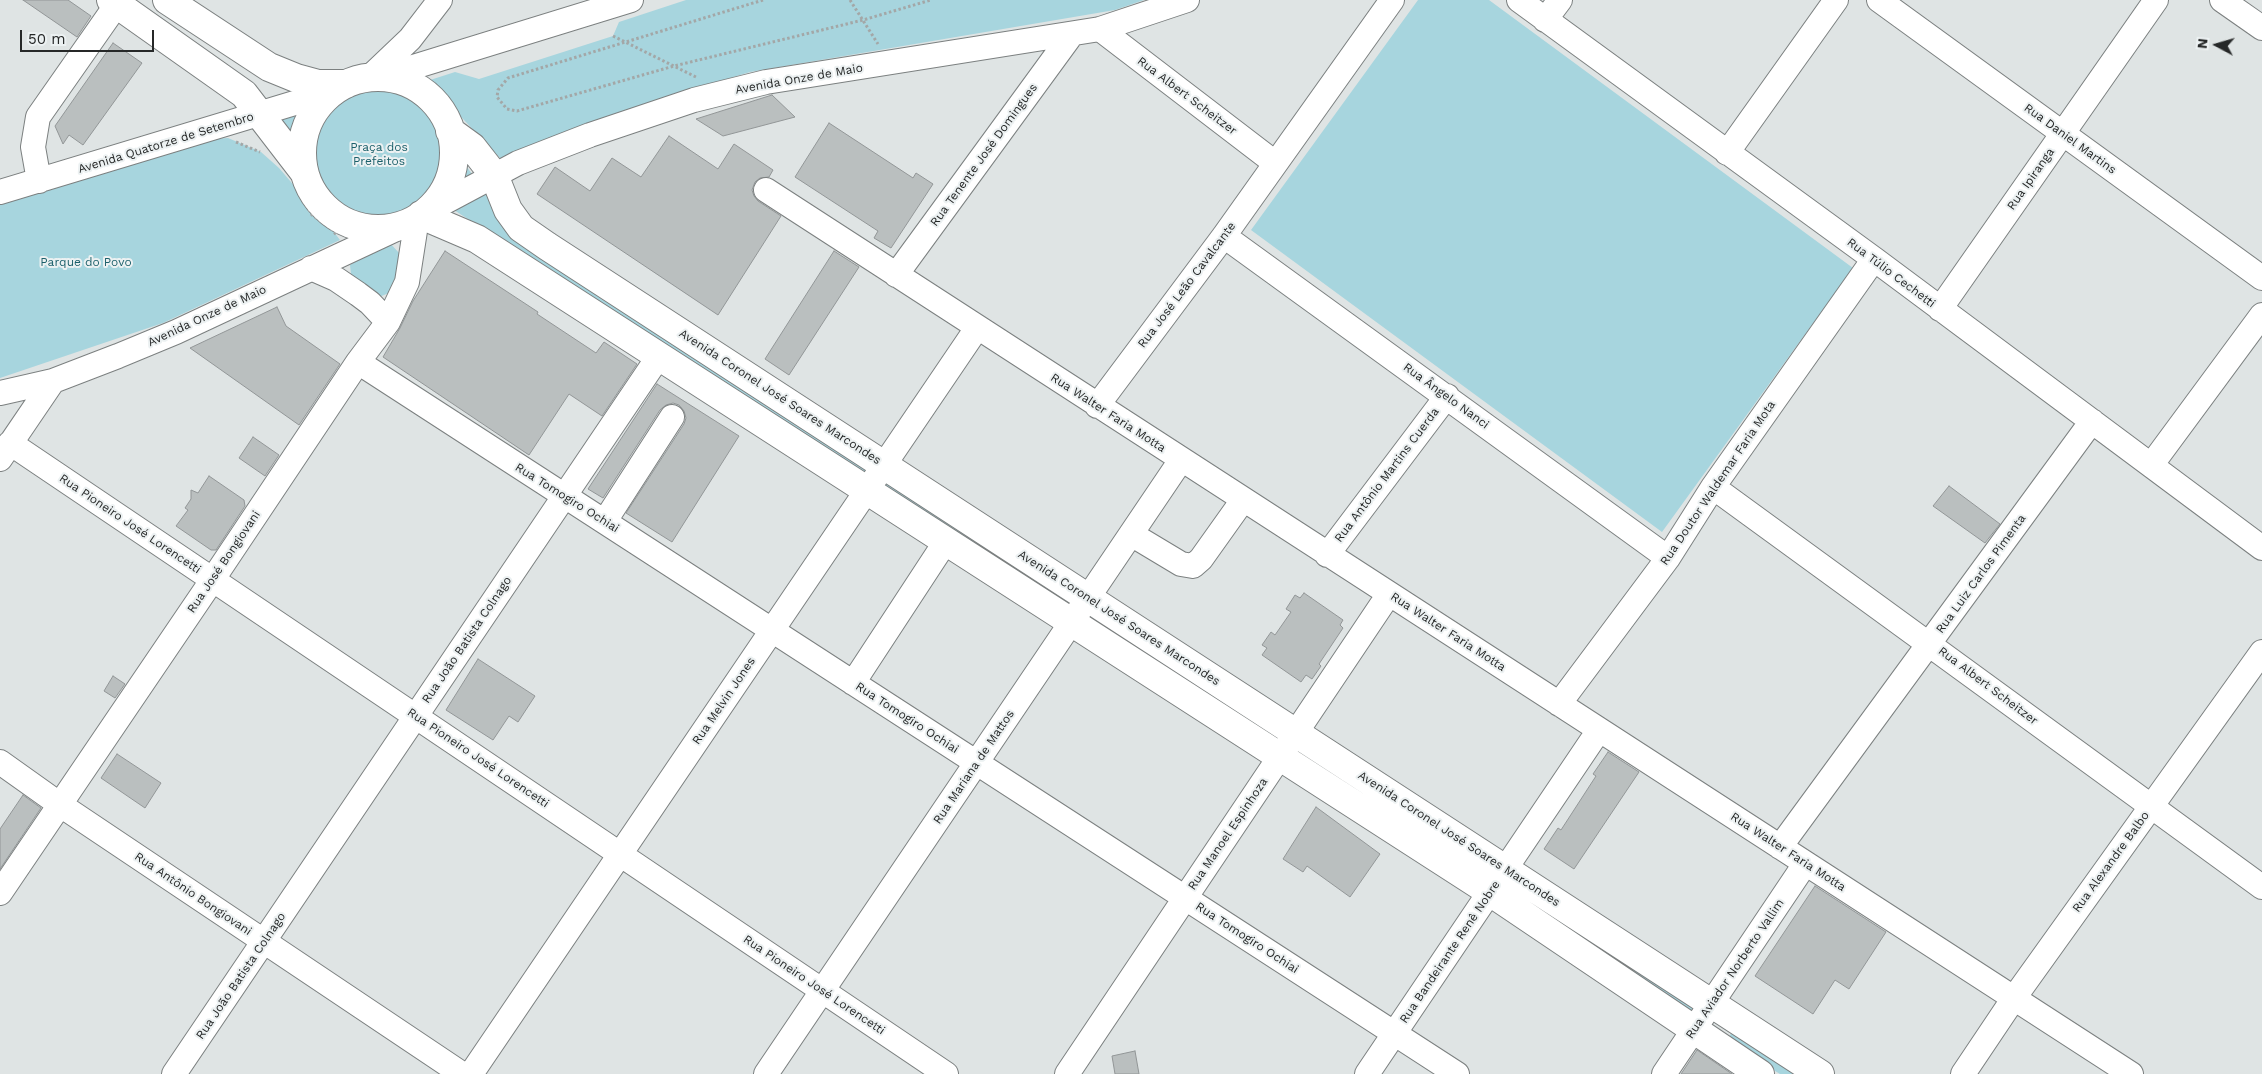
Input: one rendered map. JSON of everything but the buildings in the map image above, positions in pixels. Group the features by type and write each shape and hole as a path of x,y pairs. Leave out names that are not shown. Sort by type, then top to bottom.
{"main road":[{"path":"114,2 244,94 300,181 333,216 357,227 384,230 419,217 444,190 453,165 450,131 446,117 419,89 395,78 357,83 318,84 296,78 270,67 167,0"},
{"path":"300,181 302,146 309,120 357,83"},
{"name":"Avenida Coronel José Soares Marcondes","path":"450,131 472,147 494,175 508,210 521,228 1820,1074"},
{"path":"419,217 477,239 1490,892 1760,1074"}],"street":[{"path":"357,83 410,39 439,0"},
{"name":"Avenida Quatorze de Setembro","path":"0,192 259,115 357,83 631,0"},
{"name":"Avenida Onze de Maio","path":"0,394 53,380 176,332 419,217 494,175 581,138 643,116 694,100 766,82 1100,29 1187,0"},
{"name":"Rua José Leão Cavalcante","path":"1097,406 1224,236 1392,0"},
{"name":"Rua Túlio Cechetti","path":"1519,0 1727,154 1874,258 2262,548"},
{"path":"1545,20 1560,0"},
{"path":"1727,154 1836,0"},
{"name":"Rua Daniel Martins","path":"1879,0 2262,278"},
{"name":"Rua Ipiranga","path":"1940,309 2156,0"},
{"path":"2222,0 2262,28"},
{"path":"39,181 34,147 38,117 114,2"},
{"name":"Rua Albert Scheitzer","path":"1100,29 1275,163"},
{"name":"Rua Tenente José Domingues","path":"896,275 1072,34"},
{"name":"Rua Walter Faria Motta","path":"766,190 2131,1074"},
{"name":"Rua José Bongiovani","path":"0,892 358,362 388,322 407,282 419,217"},
{"name":"Rua Ângelo Nanci","path":"1224,236 1668,558"},
{"name":"Rua Doutor Waldemar Faria Mota","path":"1559,704 1668,558 1713,487 1874,258"},
{"path":"310,268 336,279 358,294 370,303 388,322"},
{"path":"2152,464 2262,315"},
{"name":"Rua Melvin Jones","path":"471,1074 977,328"},
{"name":"Rua João Batista Colnago","path":"174,1074 659,356"},
{"name":"Rua Tomogiro Ochiai","path":"358,362 1456,1074"},
{"path":"5,451 53,380"},
{"name":"Rua Antônio Martins Cuerda","path":"1327,554 1447,396"},
{"path":"605,521 672,417"},
{"name":"Rua Luiz Carlos Pimenta","path":"1780,847 2092,421"},
{"name":"Rua Pioneiro José Lorencetti","path":"5,451 213,579 946,1074"},
{"name":"Rua Mariana de Mattos","path":"766,1074 1181,460"},
{"name":"Rua Albert Scheitzer","path":"1713,487 2262,887"},
{"path":"1131,534 1181,564 1193,566 1202,559 1243,500"},
{"path":"853,683 946,541"},
{"name":"Rua Manoel Espinhoza","path":"1066,1074 1389,594"},
{"name":"Rua Alexandre Balbo","path":"1963,1074 2014,998 2262,652"},
{"name":"Rua Bandeirante Renê Nobre","path":"1367,1074 1599,730"},
{"name":"Rua Antônio Bongiovani","path":"0,762 59,804 462,1074"},
{"name":"Rua Aviador Norberto Vallim","path":"1664,1074 1805,864"}],"path":[{"path":"763,0 508,78 498,90 497,98 507,109 517,111 674,66 863,20 931,0"},
{"path":"850,0 881,49"},
{"path":"613,36 703,80"},
{"path":"228,138 261,152 267,158"},
{"path":"300,181 312,215 331,228 340,240"}],"green space":[{"path":"686,0 1144,0 1115,10 750,72 710,84 500,158 427,81 455,72 479,79 613,36 619,22"},
{"path":"1418,0 1489,0 1853,268 1662,532 1251,230"},
{"name":"Praça dos Prefeitos","path":"378,88 391,89 403,93 425,107 439,129 443,141 443,167 439,179 425,201 403,215 391,219 378,220 365,219 353,215 331,201 317,179 313,167 312,154 313,141 317,129 331,107 353,93 365,89"},
{"path":"305,109 294,144 272,119"},
{"name":"Parque do Povo","path":"228,138 261,152 279,168 297,189 312,215 331,228 340,240 163,323 0,378 0,202 211,139"},
{"path":"462,160 474,177 456,185"},
{"path":"488,192 871,468 864,477 454,210"},
{"path":"389,242 400,254 402,265 389,293 379,297 354,281 350,265"},
{"path":"886,478 1076,601 1069,610 880,487"},
{"path":"1508,880 1700,1005 1693,1015 1501,890"},
{"path":"1733,1030 1802,1074 1780,1074 1727,1041"}]}
